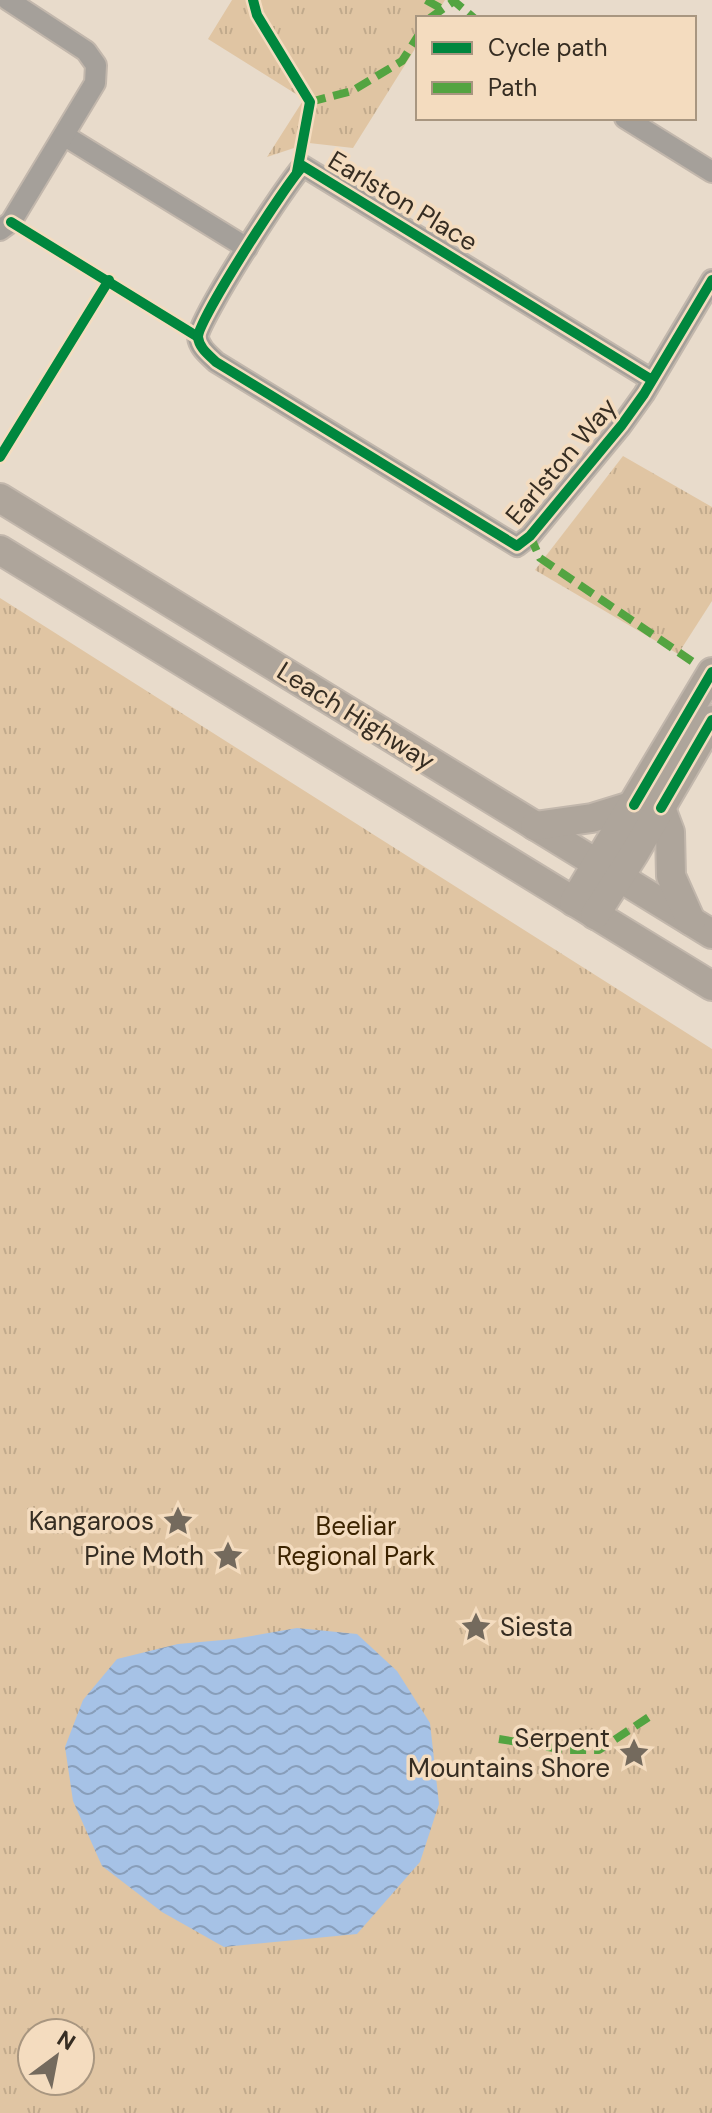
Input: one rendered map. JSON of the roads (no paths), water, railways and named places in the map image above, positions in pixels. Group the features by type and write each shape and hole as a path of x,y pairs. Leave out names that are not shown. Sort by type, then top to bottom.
{"highway":[{"name":"Leach Highway","path":"0,498 702,927"},
{"name":"Leach Highway","path":"0,550 712,986"},
{"path":"648,806 712,672"},
{"path":"584,908 648,806 712,720"},
{"path":"535,826 648,806"},
{"path":"648,806 670,832 671,876 702,927"}],"street":[{"path":"0,230 11,222 65,136 95,83 96,65 86,51 8,0"},
{"path":"628,120 712,172"},
{"path":"65,136 247,248"},
{"name":"Earlston Place","path":"517,546 207,354 201,347 198,337 201,326 291,179 303,166 652,380"},
{"name":"Earlston Way","path":"517,546 530,536 621,426 712,280"}],"water":[{"path":"297,1628 357,1634 397,1671 430,1723 439,1804 420,1862 357,1934 224,1947 162,1912 102,1866 73,1801 65,1747 83,1700 117,1659 178,1644 234,1639"}],"place":[{"name":"Kangaroos","path":"178,1521"},
{"name":"Pine Moth","path":"228,1556"},
{"name":"Siesta","path":"476,1627"},
{"name":"Serpent Mountains Shore","path":"634,1753"}],"park label":[{"name":"Beeliar Regional Park","path":"356,1541"}]}
